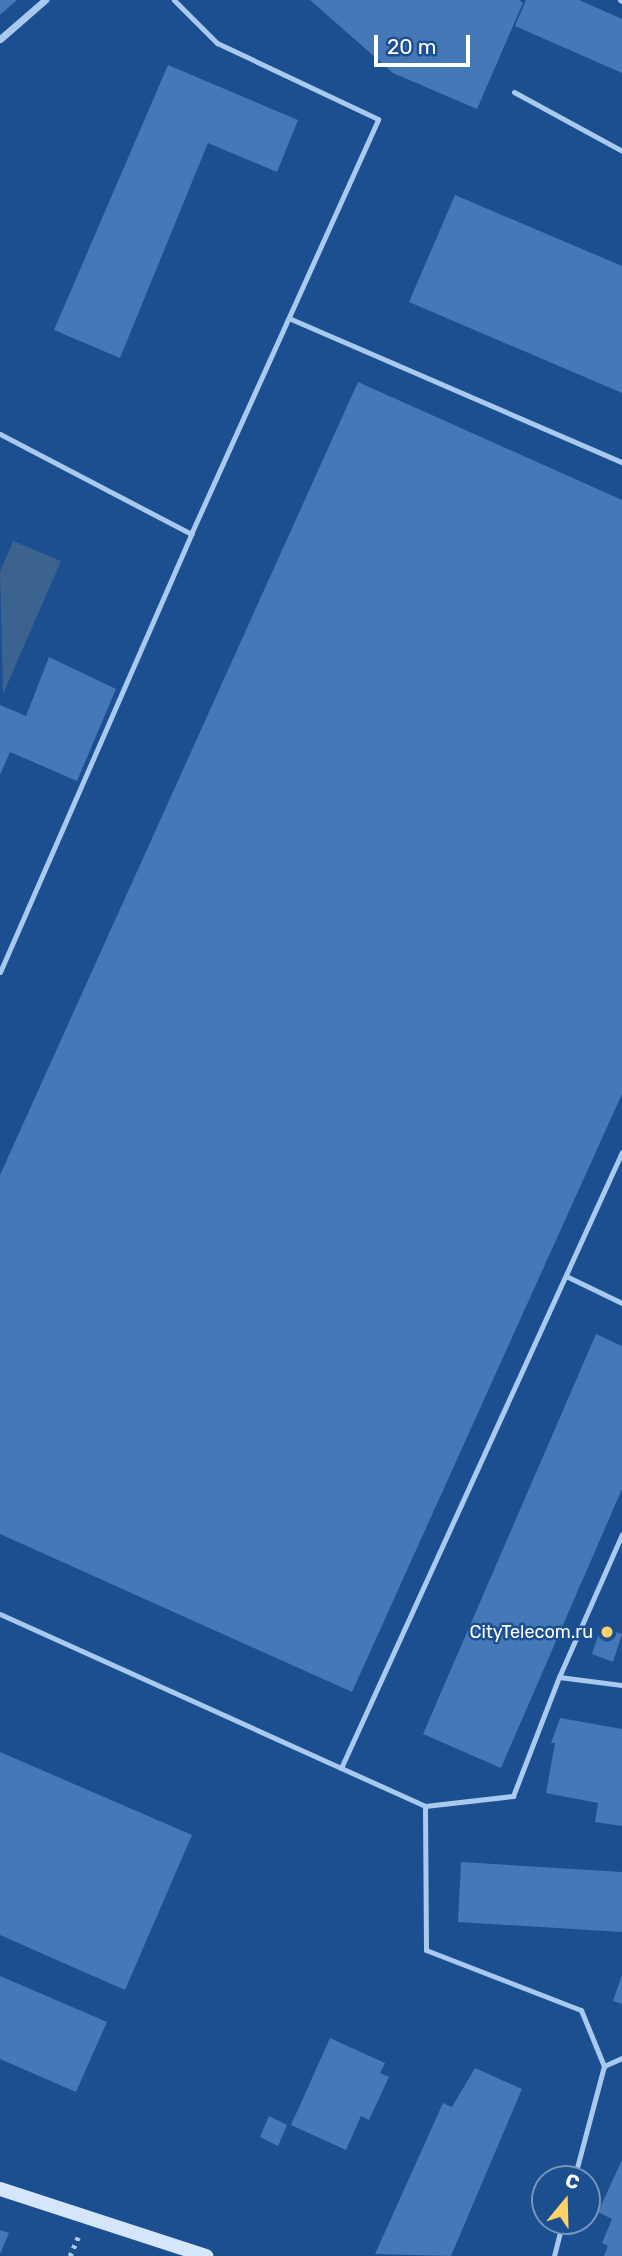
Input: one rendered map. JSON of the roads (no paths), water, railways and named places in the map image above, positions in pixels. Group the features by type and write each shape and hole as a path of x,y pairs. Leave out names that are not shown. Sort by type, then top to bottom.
{"street":[{"path":"0,39 45,0"},
{"path":"0,2189 206,2256"}],"lane":[{"path":"0,972 191,534 291,319 378,119 217,43 174,0"},
{"path":"514,92 622,151"},
{"path":"291,319 622,462"},
{"path":"0,434 191,534"},
{"path":"341,1768 622,1152"},
{"path":"566,1276 622,1303"},
{"path":"0,1614 425,1806 513,1796 559,1677 622,1534"},
{"path":"559,1677 622,1685"},
{"path":"425,1806 426,1950 581,2010 604,2066 578,2165"},
{"path":"604,2066 622,2058"},
{"path":"554,2256 559,2235"}],"water":[{"path":"13,541 61,561 3,694 0,572"}],"place":[{"name":"CityTelecom.ru","path":"607,1632"}]}
